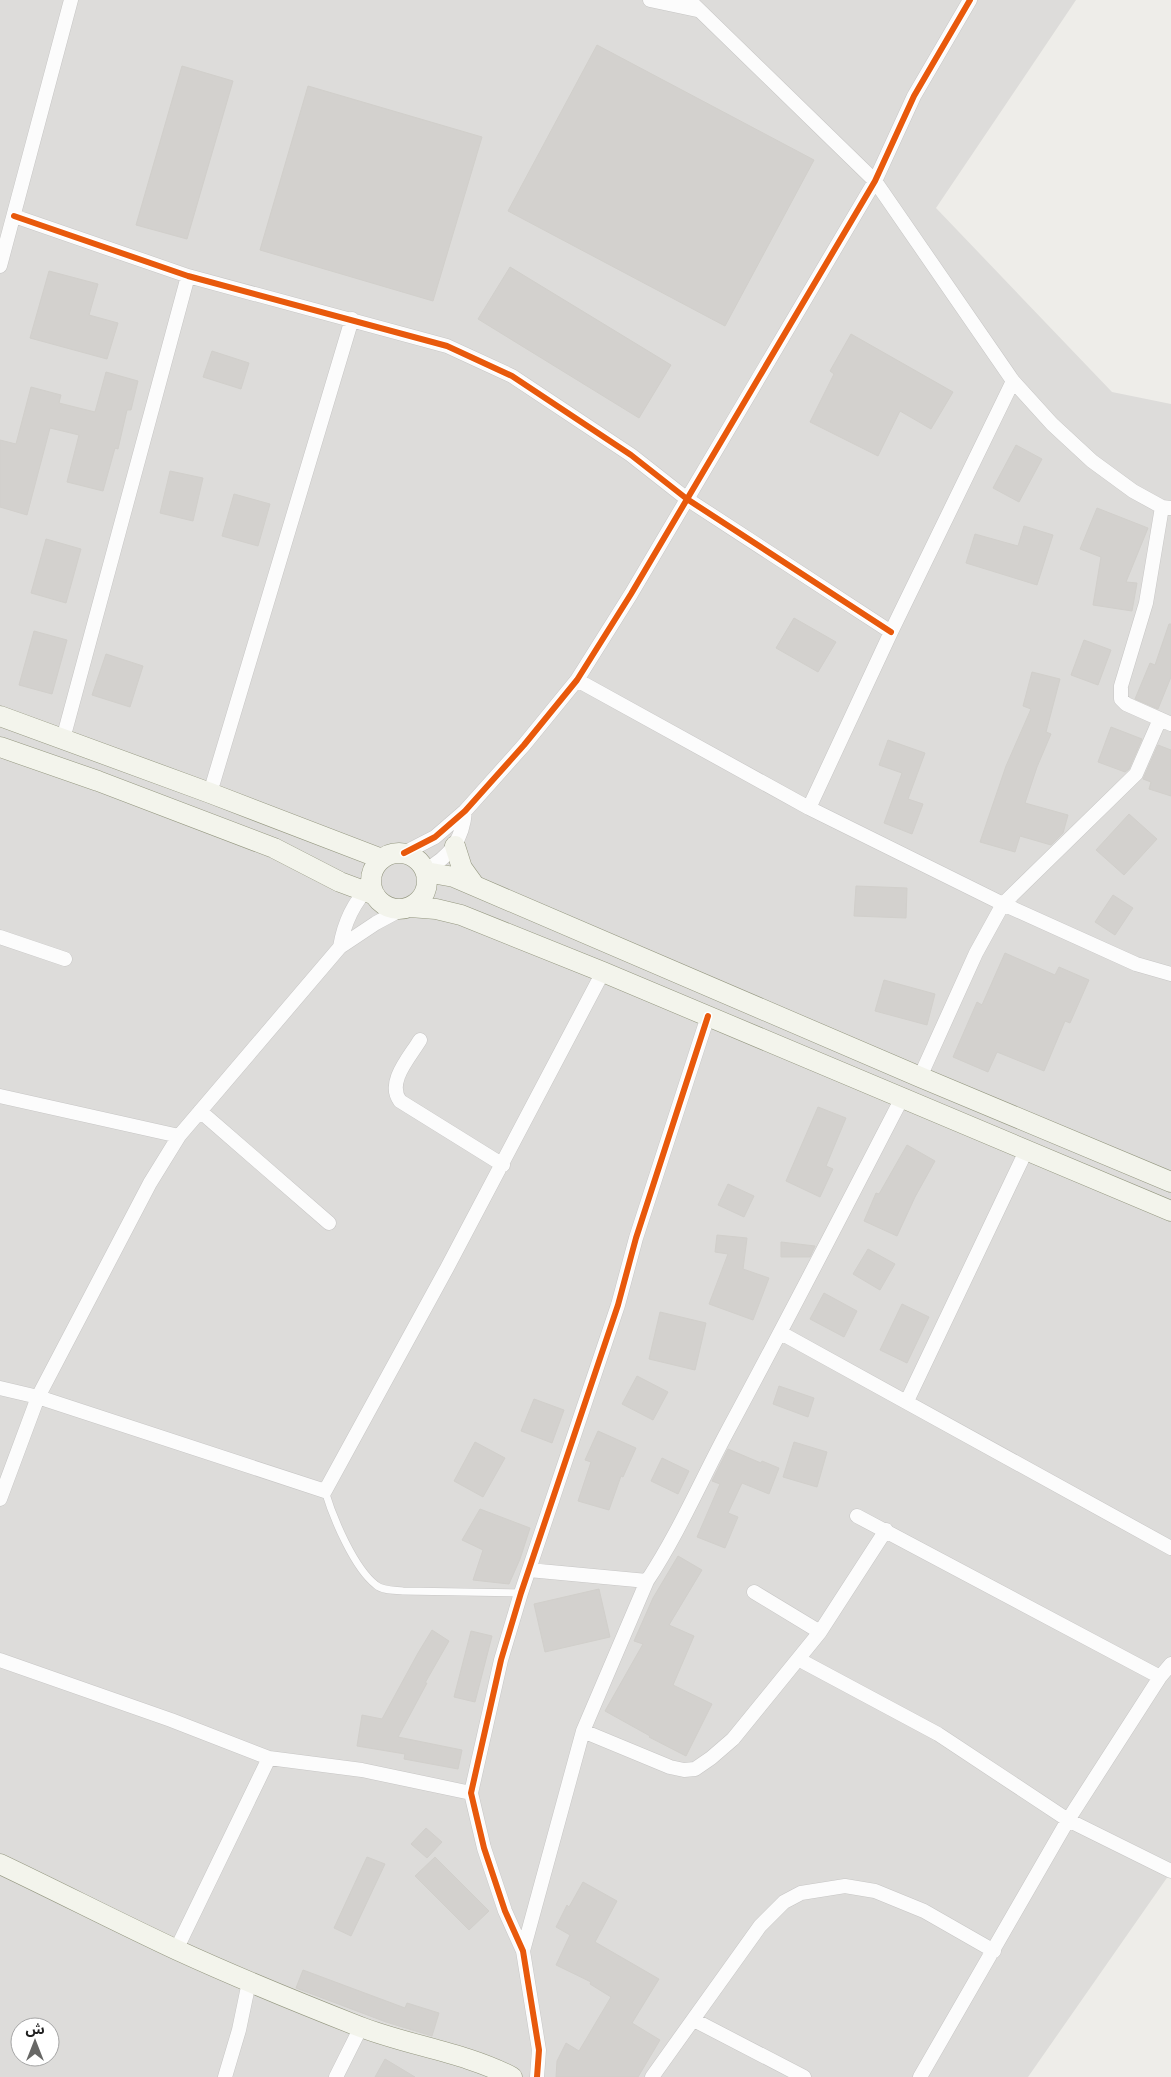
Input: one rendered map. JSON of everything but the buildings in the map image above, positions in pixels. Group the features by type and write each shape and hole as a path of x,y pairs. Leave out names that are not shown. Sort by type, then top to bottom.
{"street":[{"path":"0,266 71,0"},
{"path":"650,0 693,5 876,181 1013,381 1052,424 1092,461 1133,491 1166,507 1146,602 1121,686 1121,699 1126,704 1165,722 1136,774 1003,904 976,953 920,1078"},
{"path":"404,853 434,837 465,811 524,745 577,680 876,181 914,96 970,0"},
{"path":"14,216 188,276 447,346 512,376 631,455 686,499 891,632"},
{"path":"63,739 188,276"},
{"path":"210,793 352,319"},
{"path":"809,808 891,632 1013,381"},
{"path":"577,680 809,808 1003,904 1136,964 1171,974"},
{"path":"0,716 382,858"},
{"path":"0,747 98,781 297,858 340,882 370,891 382,903 391,908 436,909 461,915 603,972 1171,1211"},
{"path":"426,871 447,856 455,846 461,835 465,811"},
{"path":"455,846 462,868 476,886"},
{"path":"0,1499 38,1397 150,1183 179,1136 340,947 376,923 419,901 425,893 427,883 426,871 417,859 404,853 396,853 382,858 373,870 370,891 348,919 340,947"},
{"path":"426,871 445,875 476,886 920,1078 1171,1182"},
{"path":"0,937 65,959"},
{"path":"0,1388 38,1397 325,1491 503,1164 603,972"},
{"path":"537,2077 539,2050 523,1951 505,1911 484,1848 471,1793 501,1660 521,1593 618,1304 638,1228 708,1016"},
{"path":"420,1040 396,1080 394,1089 400,1101 503,1164"},
{"path":"0,1096 179,1136"},
{"path":"523,1951 583,1731 647,1581 684,1520 706,1472 902,1098"},
{"path":"200,1111 329,1223"},
{"path":"907,1401 1026,1151"},
{"path":"781,1332 1171,1548"},
{"path":"858,1516 1160,1677"},
{"path":"583,1731 670,1767 684,1770 695,1769 712,1758 733,1738 820,1632 886,1530"},
{"path":"529,1570 647,1581"},
{"path":"754,1592 820,1632"},
{"path":"798,1659 938,1734 1068,1820 1171,1871"},
{"path":"0,1660 172,1720 268,1758 362,1770 471,1793"},
{"path":"920,2077 1068,1820 1160,1677 1171,1664"},
{"path":"176,1950 268,1758"},
{"path":"0,1864 176,1950 249,1982 361,2027 461,2057 512,2077"},
{"path":"652,2077 760,1926 784,1902 801,1893 822,1888 845,1886 875,1891 924,1911 994,1951"},
{"path":"225,2077 239,2030 249,1982"},
{"path":"694,2020 804,2077"},
{"path":"336,2077 361,2027"}],"lane":[{"path":"325,1491 332,1515 347,1545 367,1576 377,1586 403,1591 521,1593"}],"shaded area":[{"path":"0,0 1076,0 936,208 1112,392 1171,404 1171,1872 1028,2077 0,2077"}],"cycle path":[{"path":"404,853 435,837 465,811 524,745 577,680 631,594 875,181 914,96 970,0"},
{"path":"14,216 188,276 447,346 512,376 631,455 687,499 891,632"},
{"path":"537,2077 539,2050 523,1951 505,1911 484,1848 471,1793 501,1660 521,1593 618,1305 636,1238 708,1016"}]}
